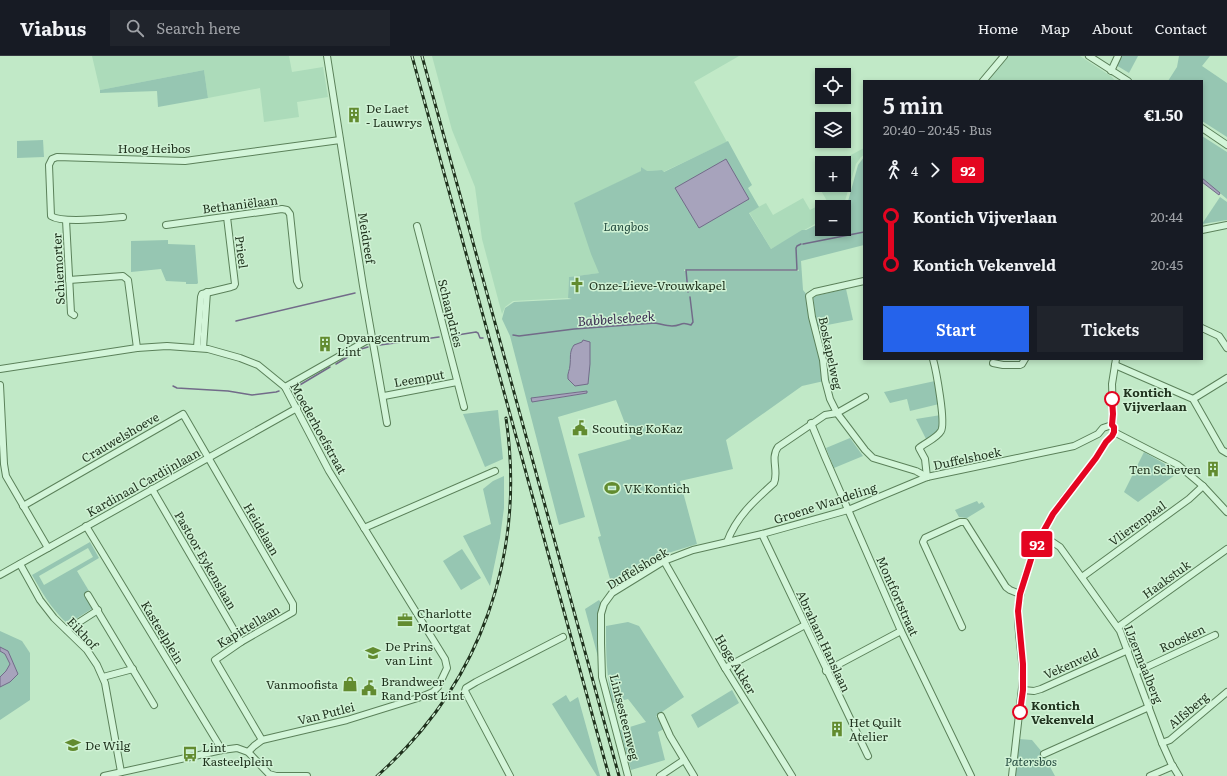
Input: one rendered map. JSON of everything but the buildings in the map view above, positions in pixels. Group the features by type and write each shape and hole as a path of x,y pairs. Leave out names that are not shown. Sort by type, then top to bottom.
{"street":[{"name":"Meidreef","path":"327,56 363,286 388,423"},
{"path":"984,80 1004,56"},
{"path":"1089,56 1126,80"},
{"path":"1111,71 1118,56"},
{"path":"1203,129 1227,145"},
{"name":"Hoog Heibos","path":"66,220 54,218 51,216 50,212 49,165 52,159 57,157 185,161 340,140"},
{"name":"Bethaniëlaan","path":"166,225 282,209 287,210 290,214 297,281 299,285"},
{"path":"66,220 124,217"},
{"name":"Prieel","path":"200,348 202,294 231,288 235,284 226,217"},
{"name":"Schiemorter","path":"66,220 71,313 74,315"},
{"name":"Schaapdries","path":"417,226 464,407"},
{"path":"1203,230 1227,226"},
{"path":"69,280 123,276 128,280 137,348"},
{"name":"Boskapelweg","path":"837,413 830,399 825,380 824,360 810,312 809,296 815,292 863,281"},
{"path":"1203,328 1219,336 1227,348"},
{"path":"285,387 366,341 373,339"},
{"name":"Moederhoefstraat","path":"0,369 137,348 168,346 200,348 224,353 258,365 285,387 329,471 412,605 447,665"},
{"path":"927,477 925,459 919,448 938,435 942,430 942,412 933,360"},
{"path":"993,363 1003,365 1020,365 1024,360"},
{"path":"1012,776 1023,690 1023,664 1018,616 1020,594 1032,556 1053,514 1114,432 1114,427 1112,425 1112,392 1115,362 1192,399 1222,450 1226,453"},
{"path":"1192,399 1227,378"},
{"name":"Leemput","path":"384,396 457,382"},
{"path":"0,386 6,476 48,548"},
{"path":"727,542 731,531 748,507 774,483 776,478 774,459 775,452 778,447 811,423 825,415 837,413 865,397"},
{"name":"Kardinaal Cardijnlaan","path":"0,575 297,408"},
{"name":"Duffelshoek","path":"837,413 865,450 873,458 886,463 916,470 927,477 1074,446 1098,434 1103,428 1112,425"},
{"name":"Crauwelshoeve","path":"24,506 183,414 208,458"},
{"name":"Montfortstraat","path":"811,423 901,631 971,776"},
{"path":"1114,432 1170,460 1186,470 1227,512"},
{"path":"1098,434 1100,439 1106,442"},
{"name":"Heidelaan","path":"208,458 293,604 293,612"},
{"path":"364,528 495,471"},
{"name":"Groene Wandeling","path":"727,542 762,534 848,510 927,477"},
{"name":"Vlierenpaal","path":"1082,577 1189,499 1203,486"},
{"name":"Pastoor Eykenslaan","path":"152,489 241,642"},
{"path":"962,627 923,542 925,538 960,522 964,522 1004,586 1009,590 1020,594"},
{"name":"Kasteelplein","path":"86,526 222,750"},
{"name":"Abraham Hanslaan","path":"762,534 826,671 868,756"},
{"name":"IJzermaalberg","path":"1042,534 1059,546 1118,627 1162,743 1179,776"},
{"name":"Duffelshoek","path":"602,616 604,604 612,593 664,561 693,550 727,542"},
{"name":"Haakstuk","path":"1118,627 1227,549"},
{"name":"Hoge Akker","path":"664,561 725,668 792,776"},
{"name":"Eikhof","path":"20,564 40,600 54,618 87,650 103,677 122,772"},
{"path":"88,595 154,705"},
{"path":"67,630 98,610"},
{"name":"Kapittellaan","path":"262,740 215,660 241,642 293,612"},
{"name":"Lintsesteenweg","path":"602,616 602,677 628,776"},
{"path":"725,668 805,625"},
{"path":"826,671 901,631"},
{"name":"Roosken","path":"1136,672 1215,635"},
{"path":"510,776 465,691 466,688 563,637"},
{"name":"Vekenveld","path":"1023,690 1034,691 1041,689 1128,650"},
{"name":"Van Putlei","path":"248,752 262,740 347,720 433,692 438,687 447,672 447,665"},
{"path":"103,677 133,669"},
{"name":"Alfsberg","path":"1162,743 1170,740 1227,692"},
{"path":"1044,754 1149,707"},
{"path":"661,716 694,776"},
{"path":"104,776 237,748 248,752 269,774 276,776 307,776"},
{"path":"660,776 684,760"},
{"path":"1150,776 1173,766"}],"green space":[{"path":"92,56 289,56 292,72 323,67 328,97 297,102 299,117 264,122 260,88 208,98 204,70 100,90"},
{"path":"432,56 739,56 694,82 727,142 663,172 662,170 646,171 641,167 642,171 575,203 600,273 569,277 568,298 513,301 505,307 502,314 482,239 475,187 452,130"},
{"path":"1008,56 1080,56 1114,80 988,80"},
{"path":"1120,56 1138,56 1129,73 1116,65"},
{"path":"1179,56 1210,56 1202,66 1227,83 1227,137 1203,122 1203,80 1169,80 1177,67"},
{"path":"204,70 208,98 158,107 157,91 100,93 100,90"},
{"path":"1203,137 1227,152 1227,199 1203,179"},
{"path":"43,140 44,157 17,158 17,141"},
{"name":"Langbos","path":"728,141 752,185 748,188 759,207 749,213 771,249 802,230 806,230 815,226 815,236 851,236 851,200 848,200 858,165 863,158 863,245 801,261 803,290 807,295 807,307 817,343 824,381 802,386 726,440 733,469 680,481 697,544 665,554 612,586 598,537 601,536 578,454 631,439 616,400 558,417 585,517 559,525 510,336 502,319 505,308 514,302 572,299 568,298 569,277 599,273 574,203 641,171 641,167 647,171 662,170 664,172","holes":["684,269 798,269 799,271 684,271","587,391 587,393 546,400 532,398"]},
{"path":"863,149 863,156 856,164 851,181 851,156 849,156"},
{"path":"822,192 848,192 845,200 826,200"},
{"path":"1220,197 1227,202 1227,220 1203,224"},
{"path":"803,198 810,210 815,207 815,224 771,249 749,212 766,203 773,215"},
{"path":"168,240 168,244 195,245 197,284 166,281 161,269 131,272 131,241"},
{"path":"846,289 853,320 817,327 813,298 815,296"},
{"path":"935,381 939,404 910,411 907,399 890,403 884,392"},
{"path":"498,410 503,459 485,467 463,414"},
{"path":"941,415 941,429 927,441 916,419"},
{"path":"850,438 863,456 834,468 826,448"},
{"path":"1144,452 1179,472 1138,502 1124,492"},
{"path":"504,476 504,508 500,538 490,586 463,536 491,524 483,489 493,481"},
{"path":"977,501 979,504 982,502 985,507 967,518 959,517 955,510"},
{"path":"90,542 99,558 77,571 89,591 85,594 93,608 68,624 52,607 32,575","holes":["88,548 93,557 44,585 39,576"]},
{"path":"462,549 481,578 461,590 443,561"},
{"path":"599,600 601,603 598,615 598,657 585,609"},
{"path":"628,622 639,626 684,697 656,716 664,729 658,732 665,760 631,770 620,730 646,722 628,699 613,703 608,674 606,646 606,626"},
{"path":"0,631 22,641 30,653 30,700 0,720"},
{"path":"732,690 739,703 698,728 691,715"},
{"path":"566,695 570,702 578,697 600,776 597,776 552,704"},
{"name":"Patersbos","path":"1019,739 1032,740 1042,752 1055,776 1014,776"}],"shaded area":[{"path":"726,159 749,199 699,228 675,188"},
{"path":"1203,179 1220,193 1219,195 1203,183"},
{"path":"583,340 590,342 588,384 575,386 568,379 571,352 574,345 582,342"},
{"path":"587,391 587,393 532,402 531,398"},
{"path":"0,647 8,651 18,674 10,682 0,687 0,677 10,664 5,654 0,651"}],"waterway":[{"name":"Babbelsebeek","path":"803,244 863,232"},
{"name":"Babbelsebeek","path":"688,292 686,270 797,270 796,248 801,244"},
{"path":"236,321 355,293"},
{"name":"Babbelsebeek","path":"513,335 519,336 574,329 655,323 670,326 685,323 691,325 693,322 690,297"},
{"name":"Babbelsebeek","path":"451,336 476,332 480,338 483,338"},
{"name":"Babbelsebeek","path":"380,345 439,337"},
{"name":"Babbelsebeek","path":"336,364 361,349 368,347"},
{"name":"Babbelsebeek","path":"293,389 330,367"},
{"name":"Babbelsebeek","path":"173,386 177,388 228,391 252,395 279,391"}],"railway":[{"path":"412,56 609,776"},
{"path":"422,56 619,776"},
{"path":"377,776 413,740 444,701 469,658 488,614 501,567 509,519 510,469 506,418"}],"bus line":[{"name":"92","path":"1020,712 1023,690 1023,664 1018,616 1020,594 1032,556 1046,525 1114,432 1114,427 1112,425 1112,399"}],"place":[{"name":"De Laet - Lauwrys","path":"354,115"},
{"name":"Onze-Lieve-Vrouwkapel","path":"577,285"},
{"name":"Opvangcentrum Lint","path":"325,344"},
{"name":"Kontich Vijverlaan","path":"1112,399"},
{"name":"Scouting KoKaz","path":"580,428"},
{"name":"Ten Scheven","path":"1213,469"},
{"name":"VK Kontich","path":"612,488"},
{"name":"Charlotte Moortgat","path":"405,620"},
{"name":"De Prins van Lint","path":"373,653"},
{"name":"Vanmoofista","path":"350,684"},
{"name":"Brandweer Rand Post Lint","path":"369,688"},
{"name":"Kontich Vekenveld","path":"1020,712"},
{"name":"Het Quilt Atelier","path":"837,729"},
{"name":"De Wilg","path":"73,745"},
{"name":"Lint Kasteelplein","path":"190,754"}]}
